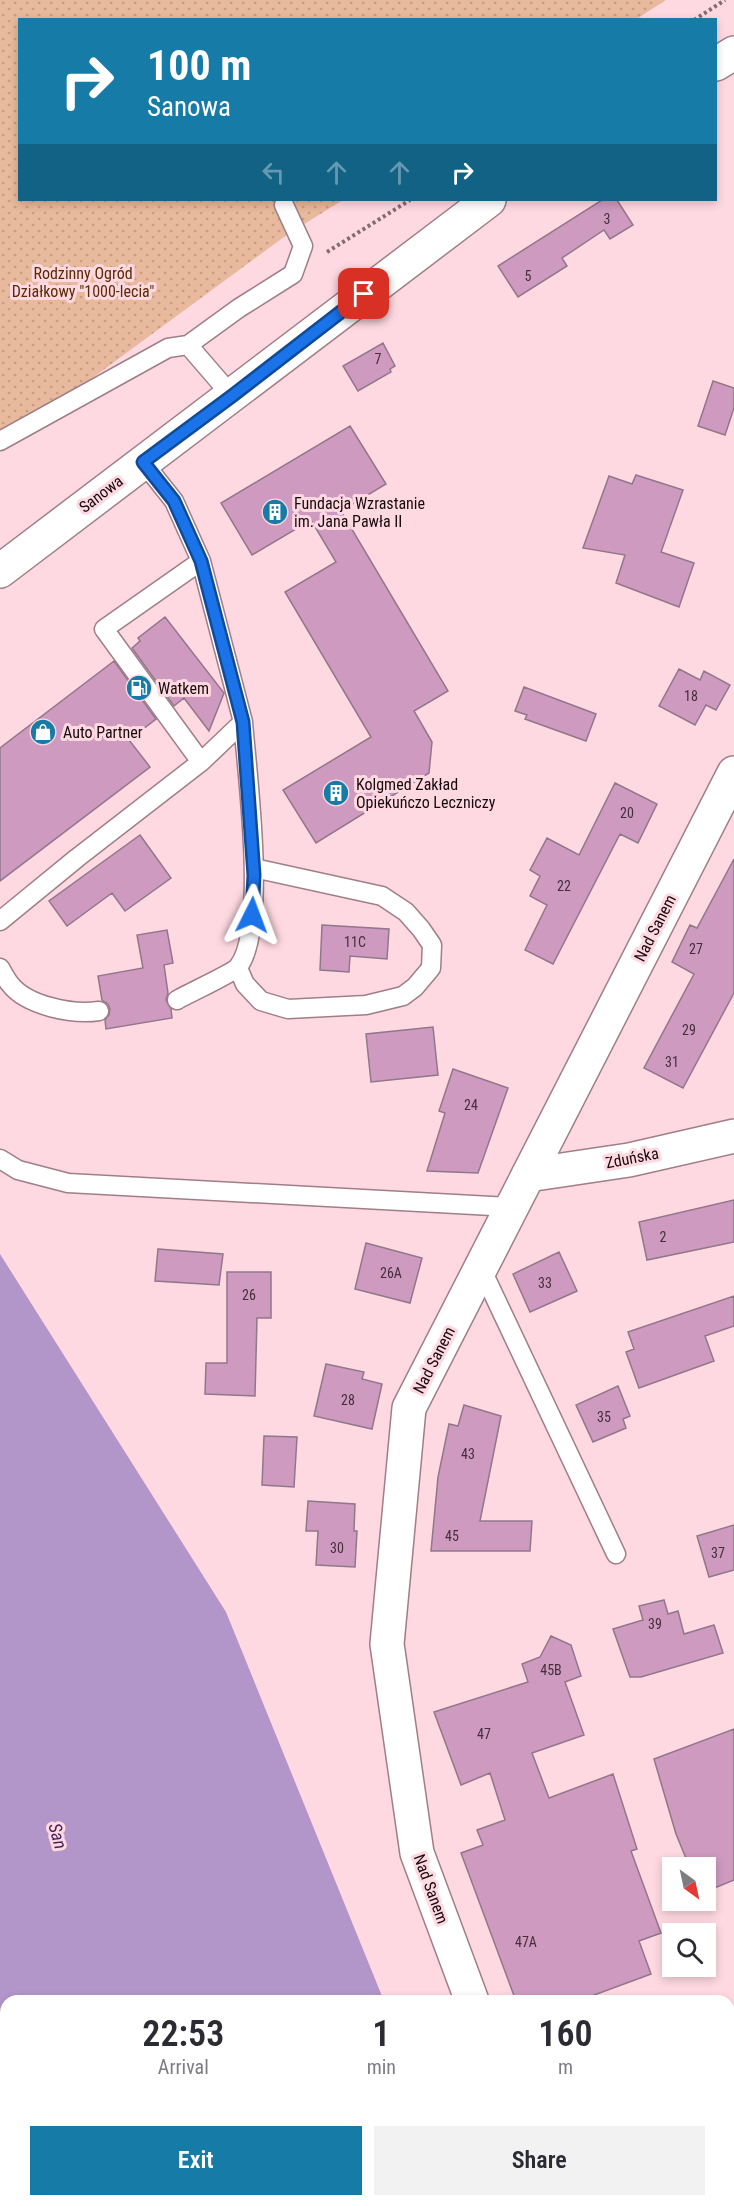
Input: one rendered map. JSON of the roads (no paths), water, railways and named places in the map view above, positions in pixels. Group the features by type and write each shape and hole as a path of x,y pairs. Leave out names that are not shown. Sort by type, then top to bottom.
{"street":[{"path":"717,63 734,53"},
{"name":"Sanowa","path":"0,571 488,201"},
{"name":"Nad Sanem","path":"470,1995 417,1853 387,1644 409,1408 734,773"},
{"name":"Zduńska","path":"528,1175 629,1160 734,1136"}],"lane":[{"path":"0,441 168,348 188,345 293,274 303,246 284,205"},
{"path":"188,345 232,396"},
{"path":"143,462 174,501 201,561 243,722 254,868 251,936 237,968 177,1000"},
{"path":"201,561 104,629 201,762"},
{"path":"0,921 201,762 243,722"},
{"path":"237,968 245,984 261,1001 288,1009 366,1005 403,996 415,987 431,968 432,945 422,929 406,912 382,896 254,868"},
{"path":"0,968 11,986 38,1004 85,1013 99,1011"},
{"path":"0,1159 18,1170 68,1183 512,1207"},
{"path":"481,1268 616,1554"}],"water":[{"name":"San","path":"0,1254 226,1612 382,1995 0,1995"}],"place":[{"name":"Fundacja Wzrastanie im. Jana Pawła II","path":"275,512"},
{"name":"Watkem","path":"139,688"},
{"name":"Auto Partner","path":"43,732"},
{"name":"Kolgmed Zakład Opiekuńczo Leczniczy","path":"336,793"}],"park label":[{"name":"Rodzinny Ogród Działkowy \"1000-lecia\"","path":"83,282"}]}
